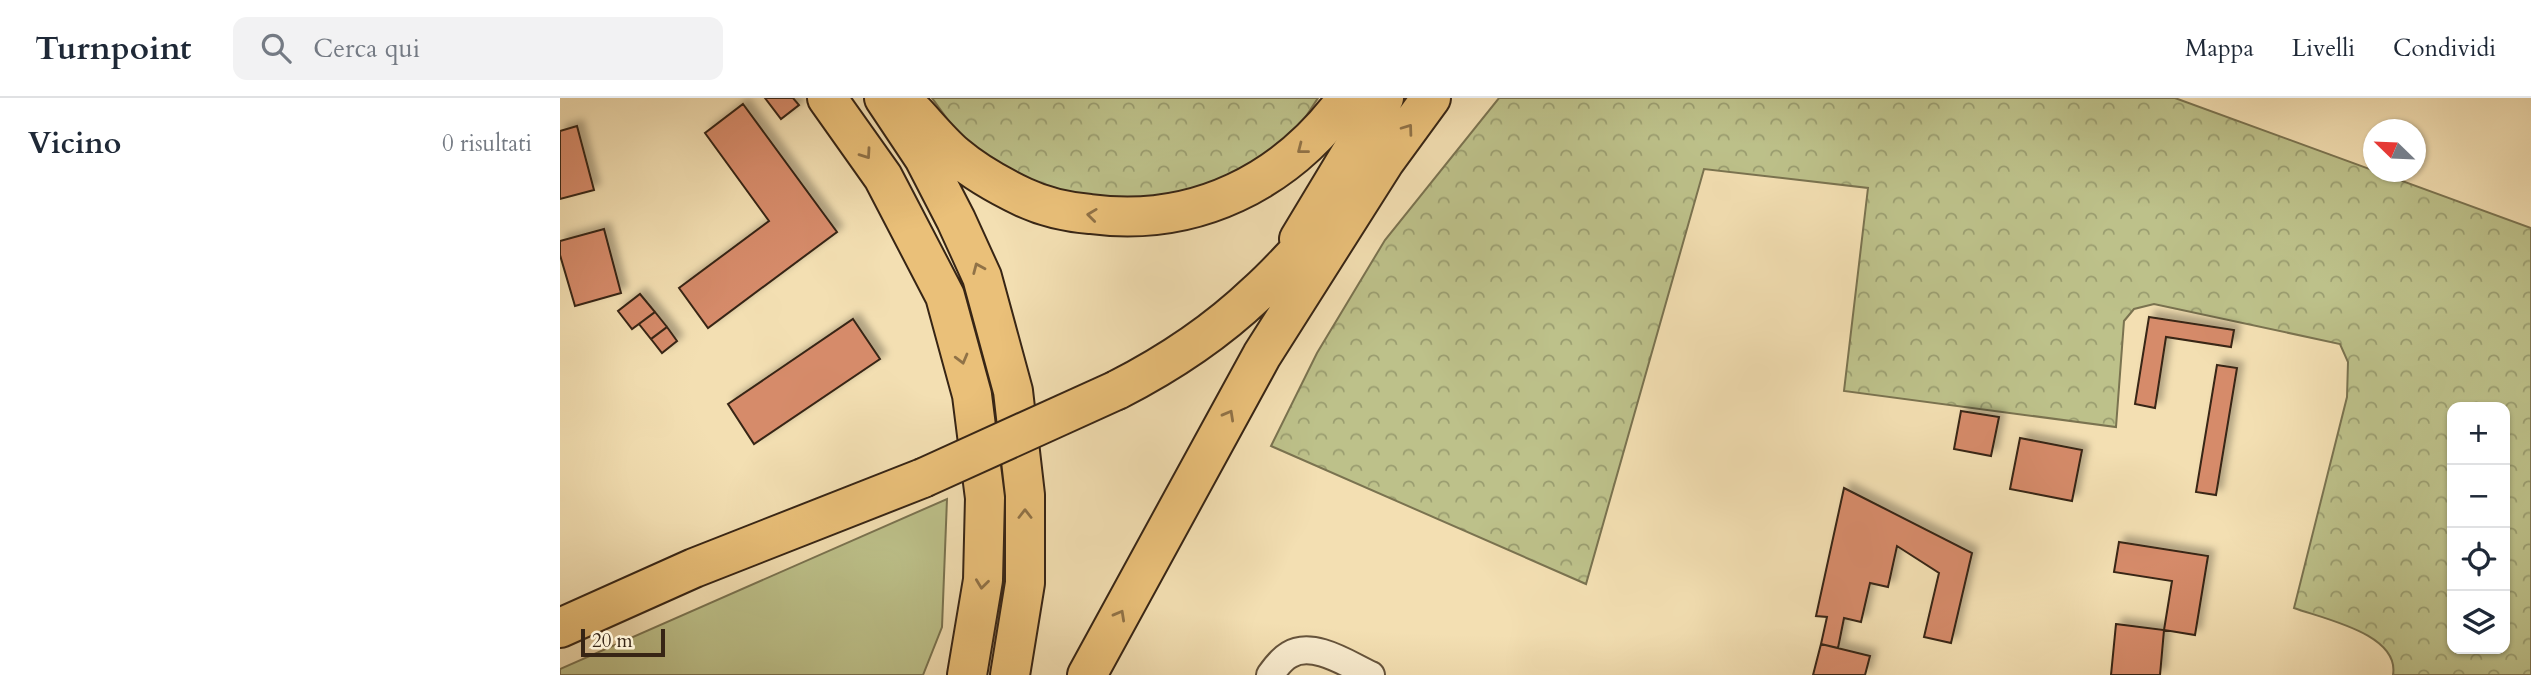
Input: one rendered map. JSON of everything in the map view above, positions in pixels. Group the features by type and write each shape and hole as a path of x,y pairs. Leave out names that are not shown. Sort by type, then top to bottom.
{"highway":[{"path":"827,98 883,177 945,296 972,395 985,512 983,580 967,675"},
{"path":"884,98 924,158 982,277 1013,391 1025,495 1025,583 1010,675"},
{"path":"900,98 956,156 993,181 1025,198 1067,211 1109,217 1153,217 1226,198 1258,182 1310,143 1347,98"},
{"path":"1284,265 1384,98"},
{"path":"1087,675 1262,355 1385,161 1431,98"},
{"path":"560,628 694,568 923,478 1161,367 1217,328 1259,292 1385,161"}],"street":[{"path":"1270,675 1287,655 1301,649 1320,653 1371,675"}],"green space":[{"path":"932,98 1318,98 1295,133 1226,182 1180,197 1082,202 977,160"},
{"path":"1499,98 2175,98 2363,167 2363,182 2405,182 2531,228 2531,675 2393,675 2392,661 2385,649 2373,639 2340,623 2294,608 2347,397 2348,362 2340,344 2154,304 2134,309 2124,321 2116,427 1844,391 1868,188 1704,169 1586,584 1271,446 1317,353 1385,240"},
{"path":"947,499 942,627 923,675 560,675 560,669"}],"building":[{"path":"765,98 793,98 799,105 781,119"},
{"path":"743,104 837,232 708,328 679,288 769,221 705,133"},
{"path":"577,126 594,190 560,199 560,131"},
{"path":"604,229 621,293 575,306 560,255 560,241"},
{"path":"640,294 655,312 632,329 618,311"},
{"path":"655,312 667,327 651,339 639,324"},
{"path":"2149,317 2234,330 2231,347 2166,337 2155,408 2135,404"},
{"path":"853,319 880,359 754,444 728,404"},
{"path":"667,327 677,341 662,353 651,339"},
{"path":"2217,365 2237,368 2216,495 2196,492"},
{"path":"1961,411 1999,417 1991,456 1954,449"},
{"path":"2020,438 2082,450 2072,501 2010,489"},
{"path":"1844,488 1972,553 1951,643 1924,637 1939,573 1897,546 1888,587 1870,583 1861,622 1844,618 1838,648 1821,644 1827,617 1816,616"},
{"path":"2119,542 2208,556 2195,635 2164,630 2172,581 2114,572"},
{"path":"2116,624 2164,630 2160,675 2111,675"},
{"path":"1821,644 1870,656 1865,675 1813,675"}]}
